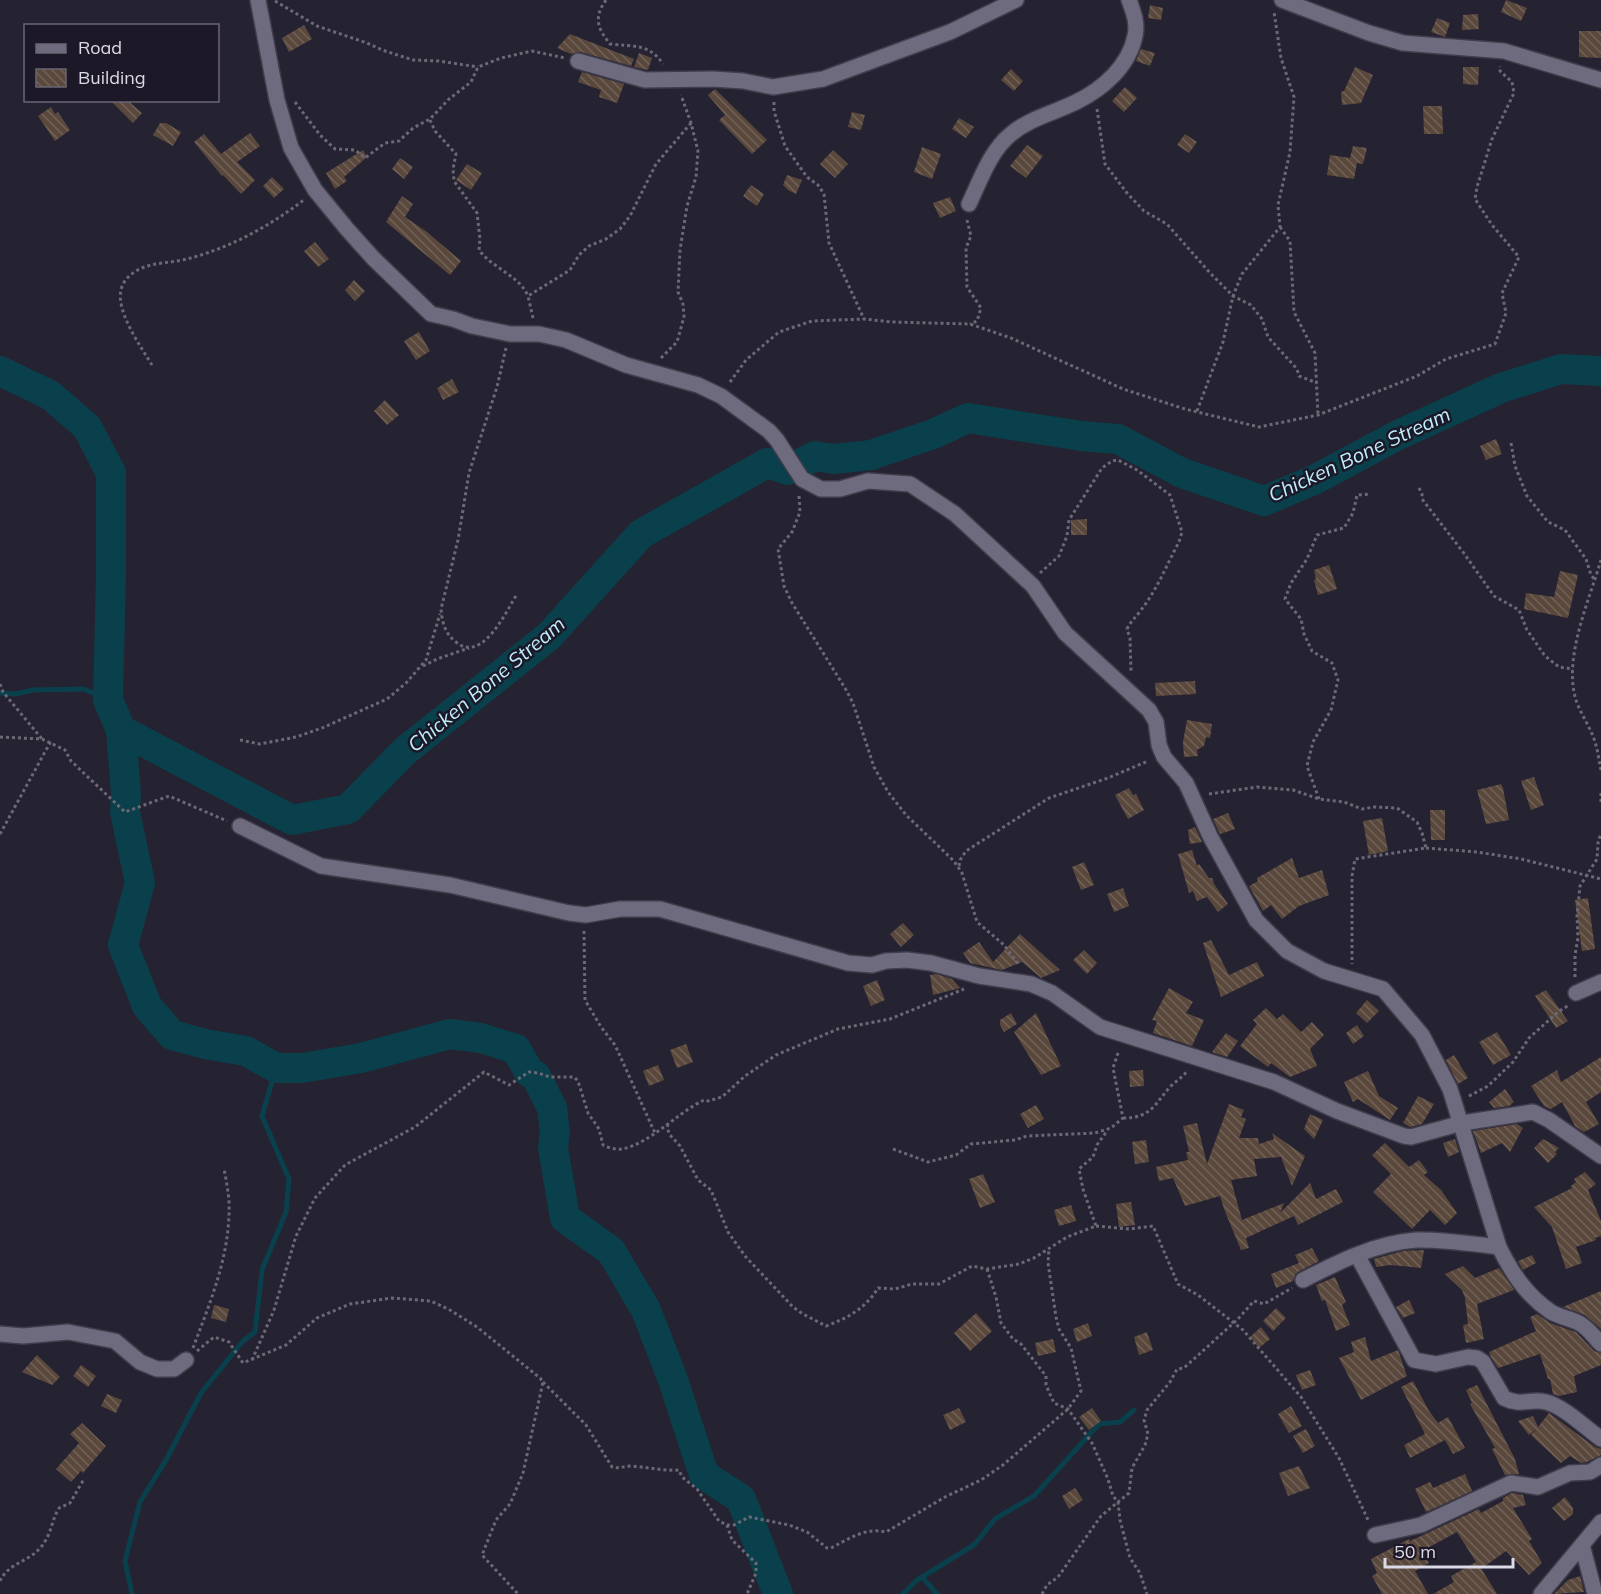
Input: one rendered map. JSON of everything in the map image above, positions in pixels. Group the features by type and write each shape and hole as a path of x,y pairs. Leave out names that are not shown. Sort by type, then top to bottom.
{"street":[{"path":"261,0 277,100 291,148 315,190 373,258 431,314 510,334 539,334 566,340 626,365 698,385 721,396 769,431 800,477 820,489 840,489 868,481 910,484 955,514 1033,586 1065,633 1149,710 1156,722 1159,745 1164,757 1186,783 1210,836 1256,920 1287,951 1332,974 1383,989 1422,1035 1450,1089 1499,1247 1520,1283 1535,1300 1564,1319 1577,1322 1601,1344"},
{"path":"578,61 645,80 723,80 774,87 823,79 950,32 1016,0"},
{"path":"969,204 996,150 1009,135 1024,124 1094,92 1121,66 1136,35 1135,20 1129,0"},
{"path":"1278,5 1403,43 1504,51 1601,80"},
{"path":"240,826 321,866 450,885 569,913 586,915 620,909 660,909 848,963 872,965 886,961 907,960 931,963 979,976 1031,984 1052,993 1087,1019 1116,1034 1274,1082 1338,1111 1404,1136 1411,1137 1462,1123 1533,1112 1549,1120 1601,1156"},
{"path":"1576,993 1601,982"},
{"path":"1303,1280 1357,1255 1394,1243 1417,1240 1499,1247"},
{"path":"1357,1255 1414,1360 1436,1364 1468,1357 1477,1358 1483,1362 1504,1398 1520,1403 1545,1402 1560,1409 1601,1439"},
{"path":"0,1334 23,1336 68,1332 115,1341 140,1362 157,1369 174,1369 186,1360"},
{"path":"1375,1535 1421,1525 1511,1483 1538,1487 1570,1473 1590,1472 1601,1465"},
{"path":"1541,1594 1601,1522"},
{"path":"1582,1545 1595,1594"}],"path":[{"path":"261,0 317,26 413,60 478,67 501,58 532,51 578,61"},
{"path":"606,0 598,19 599,30 610,44 644,47 662,62 685,101 698,151 696,177 687,206 680,250 678,292 683,304 684,317 677,342 661,358 655,373"},
{"path":"1278,5 1281,58 1294,97 1290,152 1278,205 1280,227 1290,241 1294,312 1315,353 1318,415"},
{"path":"721,396 746,360 778,332 812,321 864,319 970,324 1011,338 1123,389 1258,427 1318,415 1417,376 1446,359 1495,344 1506,313 1502,293 1519,257 1492,225 1475,199 1492,139 1514,93 1512,82 1500,71 1504,51"},
{"path":"277,100 288,98 294,100 320,135 335,149 355,150 365,158 385,143 399,141 413,128 430,119 449,99 471,82 478,67"},
{"path":"774,87 774,111 785,146 807,177 824,194 829,243 864,319"},
{"path":"1094,92 1104,164 1144,211 1167,224 1233,296 1251,305 1262,319 1268,337 1297,369 1299,376 1317,383"},
{"path":"430,119 435,131 456,154 453,169 454,181 477,213 479,250 523,285 539,334"},
{"path":"528,296 570,270 579,255 589,246 606,239 620,229 630,216 656,164 692,123"},
{"path":"152,365 121,306 120,291 128,276 141,268 203,254 264,228 282,217 315,190"},
{"path":"969,204 967,222 971,236 966,248 967,287 981,308 977,321 970,324"},
{"path":"1197,411 1223,342 1233,296 1242,274 1280,227"},
{"path":"419,669 430,649 441,609 458,540 469,473 497,387 510,334"},
{"path":"1511,443 1515,466 1527,496 1548,522 1565,530 1586,559 1595,580"},
{"path":"1033,586 1040,573 1059,556 1067,536 1069,520 1102,468 1112,461 1118,460 1137,470 1170,495 1182,532 1179,542 1149,596 1126,629 1130,638 1133,694"},
{"path":"800,477 798,501 800,512 792,532 778,549 784,586 800,618 853,703 874,767 888,792 906,815 954,861 959,868 977,922 1004,945 1031,984"},
{"path":"1419,488 1422,499 1464,552 1494,597 1519,610 1527,630 1552,663 1559,667 1574,669"},
{"path":"1319,799 1306,766 1313,742 1331,710 1338,680 1332,663 1312,651 1304,634 1301,619 1285,599 1317,535 1344,528 1353,513 1357,495 1370,494"},
{"path":"1601,560 1579,630 1573,661 1576,701 1595,742 1601,770"},
{"path":"240,740 260,744 279,741 322,728 387,699 428,662 481,644 492,633 517,594"},
{"path":"441,609 441,621 447,633 463,647 470,648"},
{"path":"0,684 3,692 42,739"},
{"path":"0,737 51,741 65,750 71,761 125,812 169,796 240,826"},
{"path":"0,834 51,741"},
{"path":"959,868 960,860 966,851 1049,798 1108,778 1138,764 1164,757"},
{"path":"1192,795 1257,787 1293,790 1319,799 1344,802 1362,809 1397,808 1417,822 1426,849"},
{"path":"1601,793 1601,804"},
{"path":"1456,1108 1468,1096 1488,1086 1523,1049 1530,1038 1558,1012 1567,1007 1576,993 1574,972 1578,938 1576,915 1578,896 1580,886 1597,859 1601,833"},
{"path":"1332,974 1348,970 1353,964 1352,876 1355,859 1426,849 1478,852 1521,859 1601,879"},
{"path":"586,915 584,931 585,1000 615,1045 655,1133"},
{"path":"252,1360 274,1310 296,1236 315,1198 345,1165 415,1127 484,1072 509,1085 530,1072 538,1072 550,1077 574,1077 578,1081 588,1113 598,1129 603,1146 621,1149 655,1133 704,1100 722,1097 746,1076 776,1055 838,1029 890,1019 968,987 979,976"},
{"path":"1116,1034 1119,1050 1113,1068 1123,1118"},
{"path":"1096,1226 1083,1189 1079,1169 1093,1157 1100,1139 1107,1131 1123,1118 1141,1115 1154,1108 1170,1087 1188,1072 1193,1057"},
{"path":"669,1122 667,1128 670,1135 680,1146 698,1180 711,1190 729,1232 745,1256 793,1306 826,1326 863,1307 878,1288 895,1289 912,1284 939,1284 972,1266 987,1269 1019,1264 1067,1237 1096,1226 1129,1229 1153,1226 1179,1284 1234,1322 1279,1369 1301,1396 1339,1458 1375,1535"},
{"path":"893,1149 928,1162 956,1155 971,1144 1015,1140 1027,1136 1107,1131"},
{"path":"186,1360 220,1273 228,1229 229,1199 224,1169"},
{"path":"186,1360 214,1337 229,1342 243,1363 286,1345 317,1318 350,1304 392,1298 431,1301 477,1327 540,1378 586,1425 612,1467 679,1470 682,1477 697,1489 719,1521 727,1525 734,1525 749,1517 789,1525 807,1532 827,1548 866,1531 886,1532 945,1497 986,1477 1011,1459 1068,1409 1081,1391 1081,1384 1071,1348 1059,1329 1048,1263 1049,1249"},
{"path":"987,1269 1001,1323 1046,1376 1046,1385 1054,1403 1068,1409 1092,1443 1113,1496 1118,1502 1120,1520 1130,1558 1140,1573 1147,1594"},
{"path":"1042,1594 1047,1585 1058,1577 1101,1516 1129,1493 1132,1468 1145,1445 1148,1434 1144,1420 1147,1410 1170,1382 1177,1369 1184,1368 1254,1301 1264,1304 1303,1280"},
{"path":"518,1594 482,1555 496,1520 510,1504 523,1473 543,1382"},
{"path":"0,1581 13,1566 39,1550 49,1535 59,1508 70,1503 84,1479"},
{"path":"727,1525 732,1540 756,1563 756,1573 747,1594"}],"building":[{"path":"1506,0 1527,8 1521,21 1501,12"},
{"path":"1150,5 1163,8 1161,20 1148,18"},
{"path":"1478,14 1479,29 1462,30 1463,15"},
{"path":"1437,18 1450,23 1445,37 1431,32"},
{"path":"304,25 312,39 289,52 282,38"},
{"path":"1579,31 1601,31 1601,58 1579,57"},
{"path":"570,34 634,59 631,66 581,52 571,54 557,48"},
{"path":"1141,49 1155,53 1150,66 1136,61"},
{"path":"639,53 652,58 648,70 634,67"},
{"path":"1355,67 1373,75 1361,103 1342,105 1341,92 1344,91"},
{"path":"1463,67 1479,67 1478,85 1463,84"},
{"path":"1011,69 1023,81 1014,91 1001,80"},
{"path":"582,72 624,84 617,103 599,97 601,90 578,82"},
{"path":"1125,87 1137,98 1124,112 1112,101"},
{"path":"715,89 767,140 752,154 719,120 725,115 708,95"},
{"path":"112,102 129,102 142,113 133,123"},
{"path":"1423,106 1442,106 1443,134 1424,134"},
{"path":"51,107 55,114 58,112 70,130 55,141 38,116"},
{"path":"852,112 865,115 861,130 848,127"},
{"path":"959,118 974,127 966,138 952,129"},
{"path":"160,123 166,123 181,132 173,146 153,135"},
{"path":"250,133 260,146 237,162 255,180 241,194 222,176 194,142 204,134 221,154"},
{"path":"1185,134 1197,142 1189,153 1177,145"},
{"path":"1027,145 1043,156 1026,178 1010,166"},
{"path":"1353,146 1367,148 1363,164 1357,163 1354,179 1327,175 1330,155 1350,158"},
{"path":"922,147 941,154 932,179 914,172"},
{"path":"363,150 367,157 344,177 347,181 335,189 326,173"},
{"path":"833,150 848,164 835,178 820,164"},
{"path":"400,158 413,167 404,179 392,169"},
{"path":"467,164 482,173 471,190 456,180"},
{"path":"787,175 802,180 796,194 783,185"},
{"path":"272,177 284,189 274,198 263,186"},
{"path":"751,185 764,194 757,206 743,196"},
{"path":"402,196 413,204 405,217 461,261 450,275 386,222"},
{"path":"950,197 956,211 940,218 933,203"},
{"path":"315,242 329,259 318,267 304,251"},
{"path":"354,280 365,291 355,301 345,290"},
{"path":"419,332 430,351 416,360 404,341"},
{"path":"452,379 459,392 443,400 437,388"},
{"path":"385,400 399,415 387,425 374,411"},
{"path":"1496,439 1502,454 1486,460 1480,446"},
{"path":"1087,519 1087,535 1071,535 1071,520"},
{"path":"1329,565 1337,589 1318,595 1314,570"},
{"path":"1560,571 1578,575 1568,618 1524,609 1526,593 1554,597"},
{"path":"1195,681 1196,694 1156,696 1155,683"},
{"path":"1187,720 1212,724 1210,738 1206,737 1204,746 1197,750 1198,756 1184,757 1183,742"},
{"path":"1534,777 1544,805 1531,810 1521,781"},
{"path":"1501,784 1509,820 1486,824 1477,790"},
{"path":"1129,788 1133,795 1136,794 1144,810 1128,819 1115,795"},
{"path":"1430,810 1445,810 1445,840 1431,840"},
{"path":"1228,813 1235,829 1220,834 1213,819"},
{"path":"1382,818 1388,851 1369,855 1363,821"},
{"path":"1195,827 1202,842 1190,844 1188,830"},
{"path":"1192,850 1197,866 1199,864 1209,878 1212,878 1228,904 1218,912 1207,897 1197,901 1193,891 1189,893 1178,854"},
{"path":"1292,858 1299,878 1322,870 1329,895 1299,906 1282,919 1271,905 1263,911 1249,886 1258,881 1257,878"},
{"path":"1084,862 1094,885 1081,890 1072,867"},
{"path":"1123,888 1129,906 1114,912 1107,894"},
{"path":"1588,898 1595,949 1582,951 1575,900"},
{"path":"903,923 914,935 901,947 890,934"},
{"path":"1020,934 1060,970 1041,978 1022,962 1002,970 970,963 963,953 979,942 993,962"},
{"path":"1211,940 1229,975 1257,962 1264,976 1221,997 1203,943"},
{"path":"1084,950 1097,963 1087,974 1073,960"},
{"path":"936,974 952,979 960,988 933,995 930,975"},
{"path":"877,980 885,1000 871,1006 863,986"},
{"path":"1169,988 1193,1002 1186,1013 1204,1020 1192,1046 1153,1033 1157,1021 1152,1020"},
{"path":"1546,990 1568,1021 1556,1028 1535,996"},
{"path":"1367,1000 1379,1011 1367,1023 1356,1013"},
{"path":"1266,1008 1277,1019 1283,1014 1301,1032 1312,1022 1324,1035 1310,1049 1317,1066 1290,1077 1271,1063 1268,1067 1240,1046 1257,1024 1253,1020"},
{"path":"1011,1013 1017,1024 1004,1032 1000,1020"},
{"path":"1036,1013 1061,1066 1041,1075 1014,1032"},
{"path":"1357,1025 1364,1036 1353,1044 1346,1033"},
{"path":"1497,1032 1511,1055 1493,1065 1479,1042"},
{"path":"1226,1033 1238,1041 1227,1057 1212,1052"},
{"path":"686,1044 693,1062 677,1068 670,1050"},
{"path":"1454,1055 1468,1078 1458,1084 1446,1060"},
{"path":"1601,1057 1601,1092 1586,1102 1599,1124 1584,1132 1575,1126 1562,1102 1551,1109 1544,1106 1531,1086 1557,1070 1561,1082"},
{"path":"658,1065 664,1080 649,1086 643,1071"},
{"path":"1143,1070 1144,1086 1130,1087 1129,1071"},
{"path":"1368,1071 1379,1096 1398,1108 1390,1120 1358,1099 1353,1102 1344,1082"},
{"path":"1505,1089 1514,1102 1509,1106 1494,1108 1489,1102"},
{"path":"1418,1096 1434,1104 1422,1124 1410,1127 1403,1123"},
{"path":"1229,1104 1244,1110 1241,1117 1246,1119 1239,1138 1258,1138 1259,1144 1274,1139 1272,1133 1305,1156 1292,1186 1281,1157 1254,1159 1257,1176 1231,1180 1242,1220 1284,1203 1280,1213 1310,1183 1316,1199 1336,1189 1343,1202 1298,1225 1294,1216 1246,1238 1249,1248 1241,1250 1220,1196 1185,1206 1173,1178 1159,1181 1156,1167 1188,1160 1186,1152 1189,1152 1183,1126 1197,1123 1207,1164"},
{"path":"1036,1105 1044,1119 1028,1128 1020,1114"},
{"path":"1310,1114 1323,1120 1314,1139 1304,1129"},
{"path":"1517,1124 1523,1128 1510,1152 1502,1143 1481,1153 1473,1131"},
{"path":"1455,1139 1459,1152 1448,1157 1443,1143"},
{"path":"1543,1139 1559,1148 1555,1152 1557,1154 1548,1163 1534,1148"},
{"path":"1146,1140 1149,1162 1135,1164 1132,1142"},
{"path":"1385,1143 1409,1167 1419,1160 1428,1172 1424,1175 1441,1190 1457,1213 1445,1225 1430,1210 1412,1229 1373,1192 1391,1174 1372,1155"},
{"path":"1585,1172 1596,1184 1588,1190 1601,1221 1601,1236 1576,1247 1582,1263 1566,1269 1552,1227 1534,1207 1572,1188 1571,1186 1576,1182 1574,1179"},
{"path":"983,1174 995,1202 980,1208 969,1179"},
{"path":"1131,1202 1135,1225 1119,1227 1116,1204"},
{"path":"1071,1205 1076,1221 1059,1226 1054,1210"},
{"path":"1312,1248 1319,1261 1298,1272 1293,1281 1276,1288 1271,1274 1299,1263 1295,1255"},
{"path":"1424,1250 1421,1268 1391,1265 1376,1267 1374,1259 1403,1251"},
{"path":"1532,1255 1536,1263 1523,1270 1518,1261"},
{"path":"1463,1266 1475,1278 1499,1268 1514,1290 1477,1304 1484,1339 1466,1343 1463,1325 1468,1324 1465,1298 1462,1290 1445,1274"},
{"path":"1335,1277 1346,1302 1342,1305 1350,1325 1336,1331 1325,1300 1322,1301 1316,1285"},
{"path":"1601,1291 1601,1329 1585,1315 1563,1307"},
{"path":"1409,1300 1415,1313 1403,1318 1396,1307"},
{"path":"214,1305 229,1309 226,1322 211,1318"},
{"path":"1276,1308 1286,1318 1273,1331 1263,1321"},
{"path":"976,1313 992,1331 970,1351 954,1333"},
{"path":"1537,1314 1550,1323 1576,1332 1594,1351 1601,1353 1601,1365 1574,1376 1577,1392 1559,1396 1553,1394 1540,1354 1498,1368 1491,1357 1489,1352 1536,1331 1530,1317"},
{"path":"1088,1323 1092,1336 1077,1342 1073,1329"},
{"path":"1261,1327 1270,1339 1259,1348 1250,1337"},
{"path":"1147,1332 1153,1350 1139,1355 1134,1337"},
{"path":"1365,1337 1371,1361 1398,1350 1407,1376 1361,1400 1339,1358 1354,1352 1351,1342"},
{"path":"1053,1339 1056,1352 1038,1356 1035,1343"},
{"path":"37,1355 60,1377 52,1385 22,1372"},
{"path":"81,1365 96,1376 88,1387 73,1376"},
{"path":"1310,1370 1316,1385 1302,1390 1296,1375"},
{"path":"1413,1381 1438,1423 1448,1417 1465,1448 1453,1454 1445,1440 1410,1458 1404,1445 1425,1434 1401,1387"},
{"path":"1477,1385 1515,1459 1519,1474 1505,1475 1492,1449 1495,1448 1470,1404 1472,1403 1466,1390"},
{"path":"107,1394 122,1400 116,1413 101,1406"},
{"path":"1291,1406 1302,1426 1289,1433 1278,1414"},
{"path":"959,1408 966,1422 950,1430 943,1415"},
{"path":"1092,1408 1101,1421 1089,1430 1079,1417"},
{"path":"1549,1413 1601,1449 1601,1455 1581,1463 1570,1456 1561,1463 1531,1435 1536,1429 1529,1435 1518,1421 1533,1416 1538,1427"},
{"path":"82,1423 106,1446 83,1473 81,1471 71,1482 56,1469 79,1443 70,1434"},
{"path":"1306,1429 1315,1446 1303,1453 1293,1436"},
{"path":"1299,1466 1310,1488 1288,1496 1279,1473"},
{"path":"1465,1474 1472,1491 1426,1512 1415,1489 1430,1482 1433,1488"},
{"path":"1075,1488 1083,1500 1069,1509 1062,1496"},
{"path":"1512,1493 1523,1495 1526,1505 1513,1508 1532,1539 1529,1541 1542,1563 1529,1575 1506,1551 1481,1569 1497,1594 1433,1594 1454,1582 1451,1576 1476,1562 1457,1532 1422,1551 1429,1563 1415,1571 1428,1594 1382,1594 1372,1576 1377,1573 1371,1559 1409,1539 1410,1541 1479,1509 1481,1513 1503,1501 1503,1498"},
{"path":"1565,1497 1573,1508 1573,1514 1564,1521 1552,1508"},
{"path":"1580,1576 1584,1592 1554,1594 1568,1580"}],"waterway":[{"name":"Chicken Bone Stream","path":"0,371 50,395 87,427 111,473 108,700 121,730 292,820 348,809 406,750 549,636 641,534 767,463 788,470 815,456 834,459 871,455 933,434 968,418 1081,436 1118,439 1182,473 1264,501 1314,480 1396,436 1501,388 1561,369 1601,371"},
{"path":"0,693 84,689 108,700"},
{"path":"121,730 126,794 125,812 140,883 123,945 147,1006 172,1035 205,1044 246,1051 276,1068 302,1068 361,1058 450,1034 481,1038 516,1049 529,1072 536,1076 552,1108 555,1132 553,1148 565,1218 611,1251 646,1310 673,1380 704,1475 741,1499 778,1594"},
{"path":"132,1594 125,1561 140,1502 166,1460 201,1393 243,1341 255,1332 262,1270 286,1212 289,1179 262,1116 276,1068"},
{"path":"903,1594 917,1580 974,1545 995,1519 1034,1496 1099,1424 1120,1422 1134,1410"},
{"path":"922,1577 937,1594"}]}
